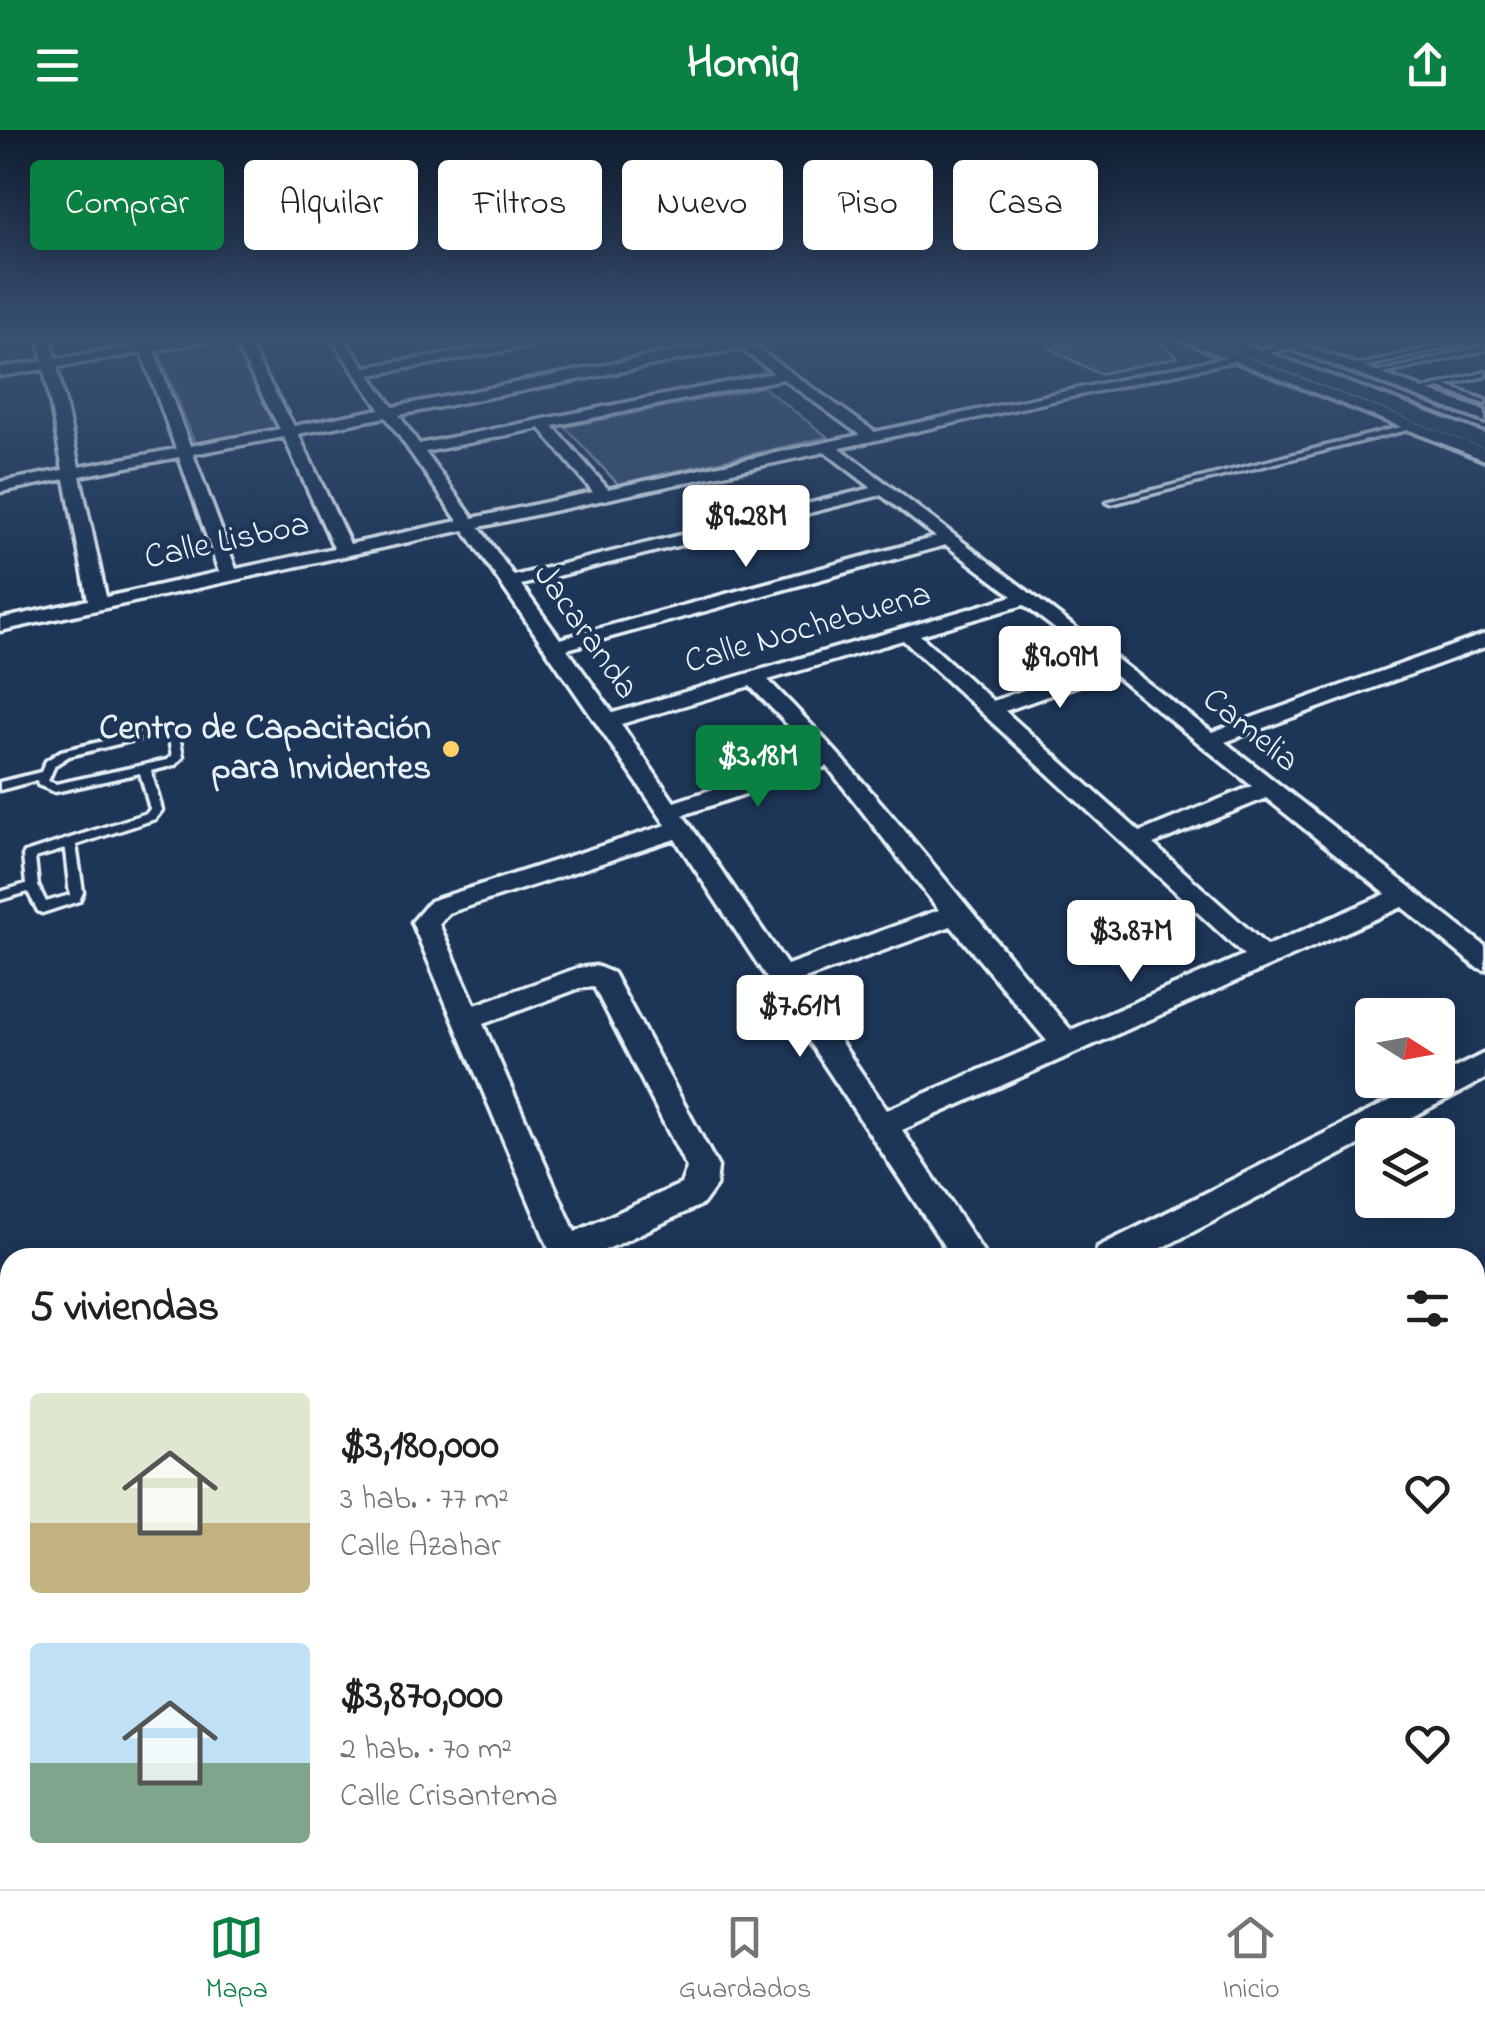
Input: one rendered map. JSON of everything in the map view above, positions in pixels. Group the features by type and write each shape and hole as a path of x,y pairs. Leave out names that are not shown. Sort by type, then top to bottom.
{"main road":[{"path":"1434,420 1485,442"}],"street":[{"path":"62,420 98,604"},
{"path":"172,420 229,575"},
{"path":"283,420 344,550"},
{"path":"0,487 346,420"},
{"name":"Jacaranda","path":"395,420 608,721 963,1248"},
{"path":"415,448 553,420"},
{"path":"849,420 873,437"},
{"name":"Calle Lisboa","path":"0,625 946,420"},
{"path":"1401,420 1485,455"},
{"path":"544,423 603,494"},
{"name":"Camelia","path":"828,447 1210,740 1485,960"},
{"path":"511,582 883,490"},
{"path":"556,646 950,540"},
{"name":"Calle Nochebuena","path":"608,721 1026,598"},
{"path":"907,634 1264,958"},
{"path":"1210,740 1485,640"},
{"path":"988,710 1115,666"},
{"path":"755,679 832,758 1066,1044"},
{"path":"565,1248 426,922 433,911 832,758"},
{"path":"1136,842 1269,788"},
{"path":"881,1126 1405,896"},
{"path":"779,978 956,914"},
{"path":"468,1019 578,978 596,976 604,980 703,1167 700,1186 692,1194 580,1248"},
{"path":"1129,1248 1485,1065"}],"lane":[{"path":"1112,502 1412,426"},
{"path":"173,730 178,757 145,770 54,788 42,782 46,774 50,763 65,754 173,730"},
{"path":"70,844 77,892 74,898 42,908 32,886 29,856 151,816 156,810 145,770"},
{"path":"0,786 46,774"},
{"path":"0,896 32,886"}],"shaded area":[{"path":"186,420 277,420 283,431 196,447"},
{"path":"599,420 806,420 828,437 618,484 565,427"}],"place":[{"name":"Centro de Capacitación para Invidentes","path":"451,749"}]}
